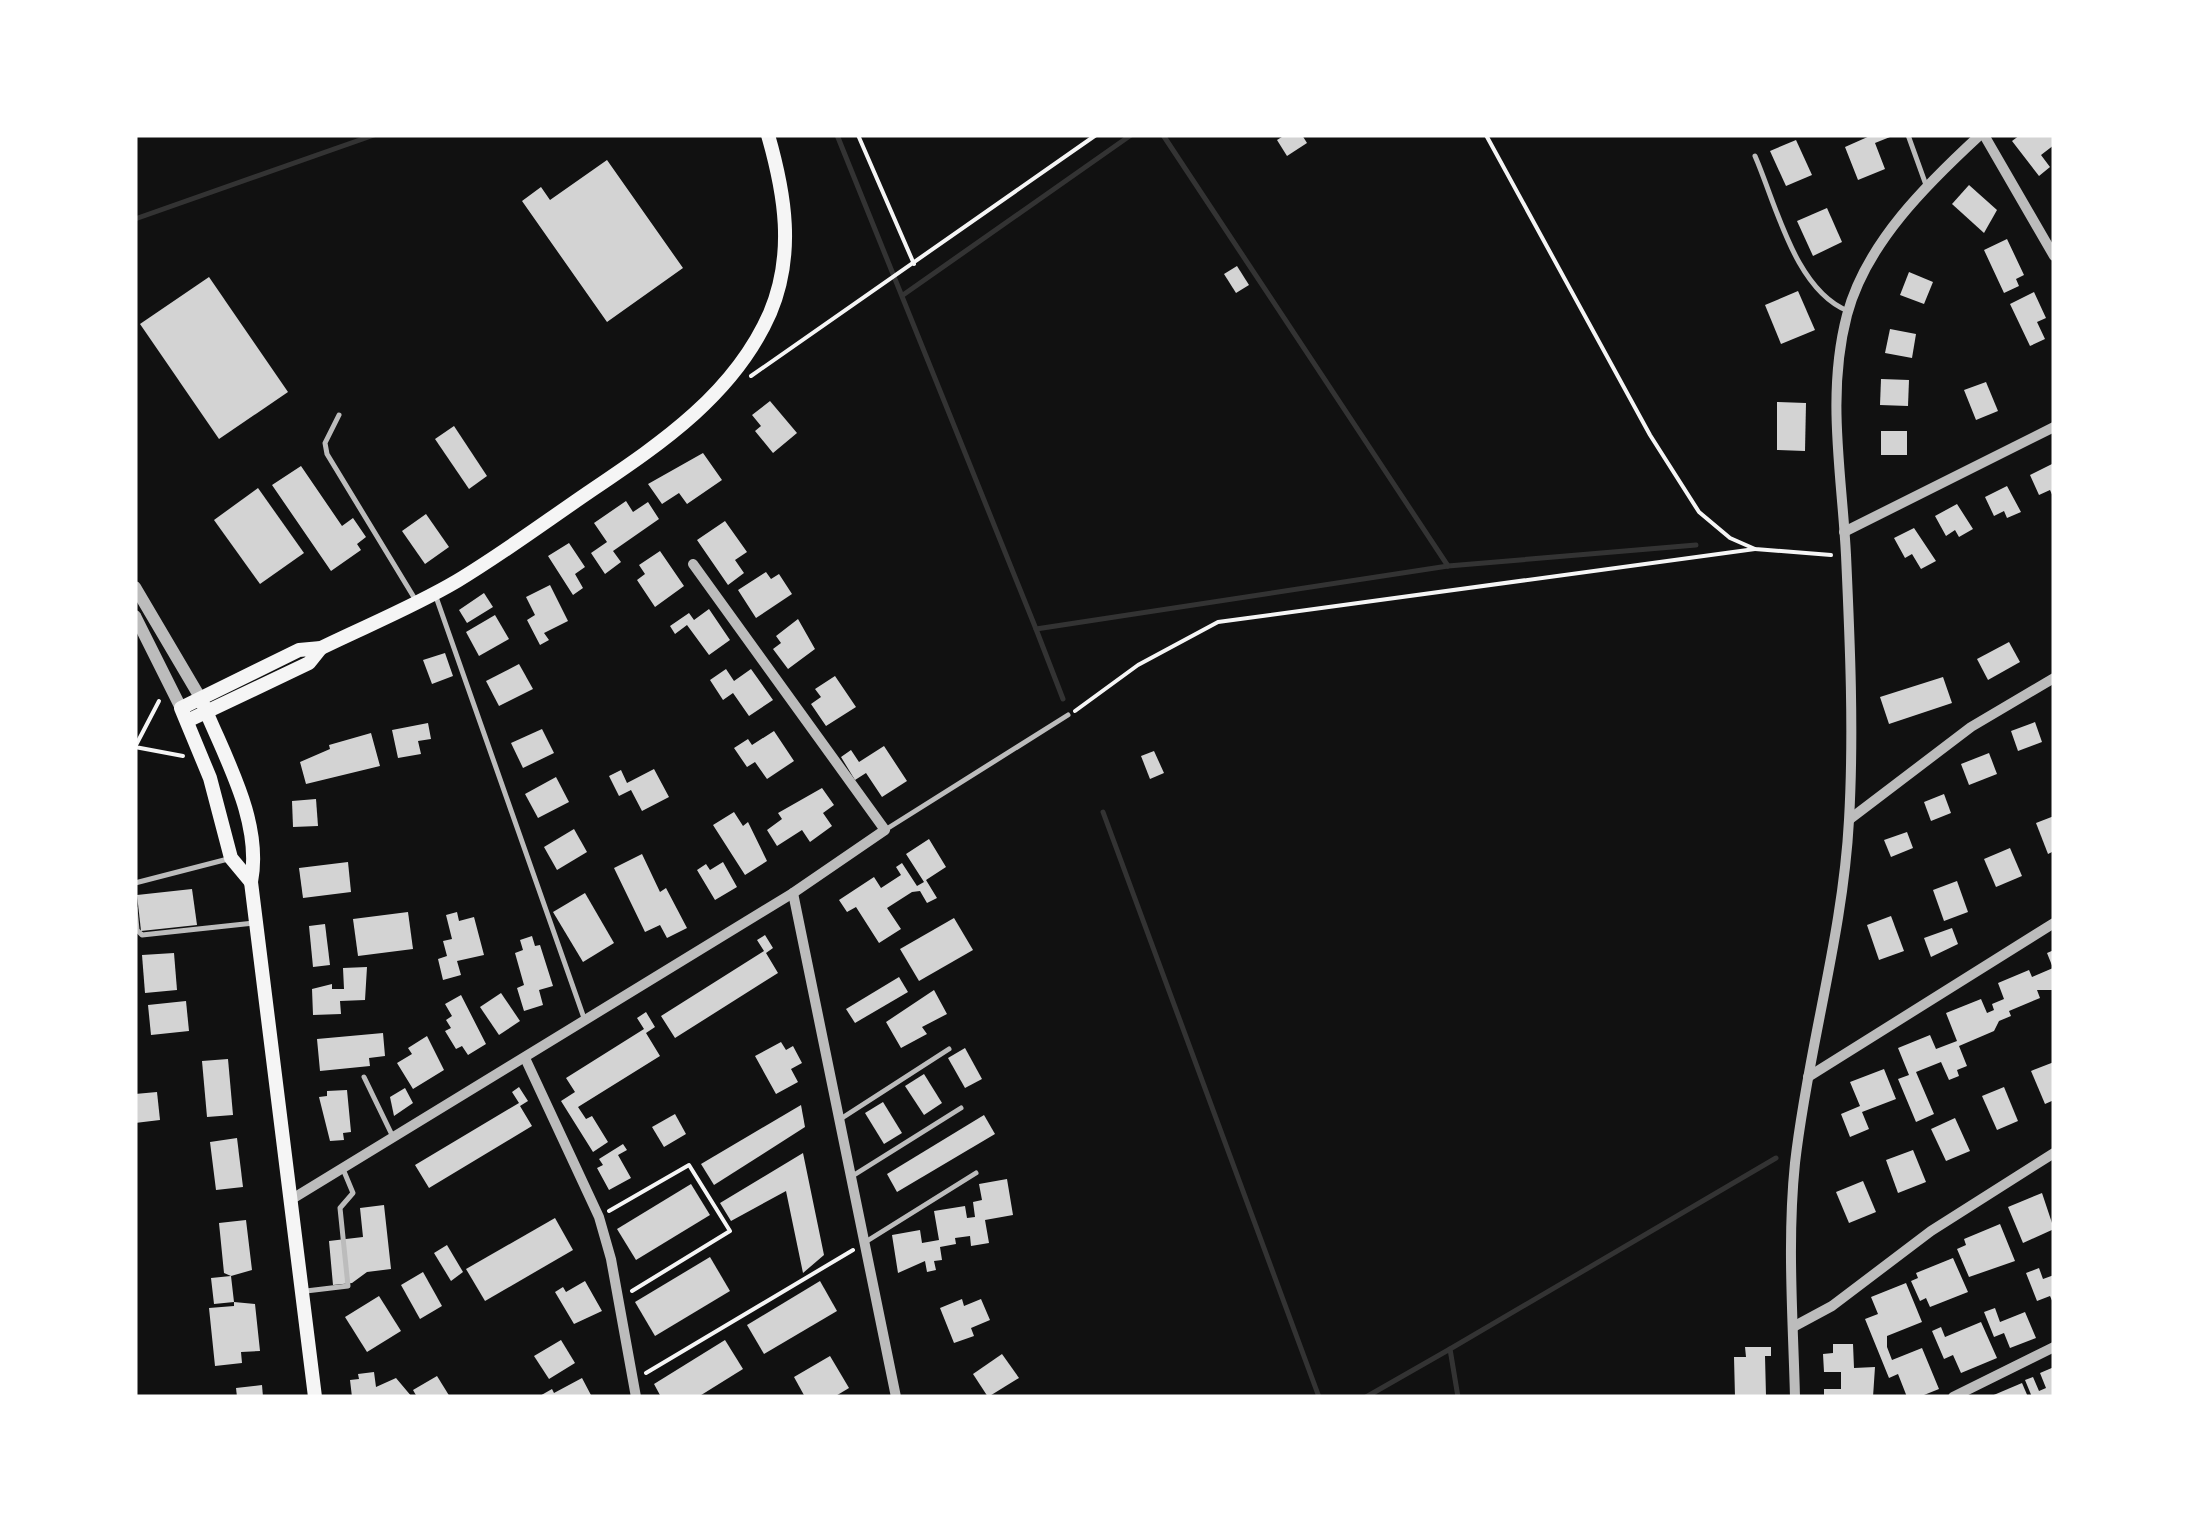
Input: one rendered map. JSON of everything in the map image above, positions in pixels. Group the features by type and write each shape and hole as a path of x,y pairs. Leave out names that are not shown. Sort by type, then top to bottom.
{"main road":[{"path":"251,882 231,858 202,759 184,715 299,650 320,648 434,593 626,467 705,406 752,344 770,312 780,278 786,220 783,188 768,135"},
{"path":"203,705 232,768 256,856 251,882 315,1397"}],"street":[{"path":"1795,1397 1790,1243 1795,1164 1843,888 1850,818 1846,556 1835,432 1848,311 1878,250 1926,186 1982,135 2054,256"},
{"path":"1844,532 2054,426"},
{"path":"292,1199 794,893 885,830 694,564"},
{"path":"135,587 203,705"},
{"path":"135,616 184,715"},
{"path":"1850,818 1971,726 2054,678"},
{"path":"794,893 896,1397"},
{"path":"1808,1077 2054,922"},
{"path":"525,1058 599,1217 620,1298 636,1397"},
{"path":"1793,1327 1832,1306 1930,1231 2054,1154"},
{"path":"1953,1397 2054,1347"}],"lane":[{"path":"1908,135 1926,186"},
{"path":"1755,156 1801,263 1830,304 1848,311"},
{"path":"339,414 325,443 327,454 417,602"},
{"path":"434,593 585,1021"},
{"path":"885,830 1068,716"},
{"path":"135,883 231,858"},
{"path":"135,908 137,930 142,935 258,923"},
{"path":"840,1120 949,1049"},
{"path":"364,1077 394,1138"},
{"path":"851,1177 961,1108"},
{"path":"303,1292 348,1286 340,1208 353,1193 343,1168"},
{"path":"865,1243 976,1173"}],"path":[{"path":"858,135 914,264"},
{"path":"736,386 1096,135"},
{"path":"1486,135 1650,435 1700,512 1730,538 1754,548"},
{"path":"1068,716 1138,665 1218,622 1754,548 1846,556"},
{"path":"169,681 135,748 202,759"},
{"path":"599,1217 689,1165 730,1231 620,1298"},
{"path":"633,1380 865,1243"}],"building":[{"path":"1285,135 1302,135 1307,143 1287,156 1277,140"},
{"path":"1872,135 1895,135 1875,143 1885,169 1858,180 1845,147"},
{"path":"2020,135 2054,135 2054,145 2041,155 2050,167 2039,176 2012,141"},
{"path":"1796,140 1812,175 1786,186 1770,151"},
{"path":"607,160 683,268 607,322 522,201 541,187 550,200"},
{"path":"1969,185 1997,210 1984,233 1952,204"},
{"path":"1827,208 1842,242 1813,256 1797,221"},
{"path":"2007,239 2024,275 2016,279 2019,286 2004,293 1984,250"},
{"path":"1237,266 1249,285 1236,293 1224,274"},
{"path":"1909,272 1933,282 1924,304 1900,295"},
{"path":"209,277 288,392 219,439 140,324"},
{"path":"1798,291 1815,330 1781,344 1765,305"},
{"path":"2034,292 2046,318 2037,322 2045,339 2030,346 2010,304"},
{"path":"1890,329 1916,334 1912,358 1885,353"},
{"path":"1881,379 1909,380 1908,406 1880,405"},
{"path":"1986,382 1998,411 1976,420 1964,390"},
{"path":"770,401 797,433 773,453 755,431 761,426 752,415"},
{"path":"1777,402 1806,403 1805,451 1777,450"},
{"path":"454,426 487,476 469,489 435,439"},
{"path":"1881,431 1907,431 1907,455 1881,455"},
{"path":"703,453 722,480 687,504 679,493 662,504 648,484"},
{"path":"2052,464 2054,499 2050,490 2039,495 2030,475"},
{"path":"301,466 342,526 353,518 366,537 357,544 361,550 331,571 272,485"},
{"path":"2007,486 2021,512 2007,518 2004,511 1994,516 1985,497"},
{"path":"258,488 304,553 260,584 214,520"},
{"path":"626,501 633,512 648,502 659,519 613,551 621,562 605,574 591,553 607,542 594,523"},
{"path":"1957,504 1973,529 1959,537 1955,530 1946,536 1935,516"},
{"path":"426,514 449,547 425,564 402,531"},
{"path":"725,521 747,552 735,560 744,573 728,585 697,540"},
{"path":"1914,528 1936,561 1921,569 1912,554 1905,558 1894,538"},
{"path":"569,543 585,567 575,574 583,588 573,595 548,556"},
{"path":"660,551 684,586 655,607 637,580 645,574 639,565"},
{"path":"766,572 771,579 779,574 792,594 756,618 738,590"},
{"path":"550,585 568,621 544,633 549,640 540,645 527,620 535,615 526,597"},
{"path":"484,593 493,607 467,623 459,610"},
{"path":"709,609 730,640 709,655 687,625 675,634 670,626 689,613 694,620"},
{"path":"495,615 509,639 479,656 466,632"},
{"path":"798,619 815,649 788,669 773,649 781,643 776,636"},
{"path":"2009,642 2020,662 1988,680 1977,659"},
{"path":"445,653 453,676 432,684 423,660"},
{"path":"519,664 533,689 499,706 486,681"},
{"path":"726,669 734,681 751,669 773,700 749,716 733,693 723,700 710,680"},
{"path":"835,676 856,707 826,726 811,704 821,697 815,689"},
{"path":"1943,677 1952,703 1889,724 1880,697"},
{"path":"2035,722 2042,742 2018,751 2011,731"},
{"path":"428,723 431,739 418,741 421,754 398,758 392,730"},
{"path":"542,729 554,753 523,768 511,743"},
{"path":"774,731 794,761 767,779 755,762 747,767 734,748 748,739 752,745"},
{"path":"371,733 380,766 306,784 300,762 330,749 329,745"},
{"path":"884,746 907,781 882,797 866,773 855,780 841,757 851,750 859,762"},
{"path":"1154,751 1164,773 1150,779 1141,756"},
{"path":"1989,753 1997,774 1969,785 1961,764"},
{"path":"654,769 669,797 642,811 631,790 619,796 609,776 621,770 627,783"},
{"path":"556,777 569,802 538,818 525,794"},
{"path":"822,788 834,805 823,813 832,826 810,842 802,830 777,846 767,830 782,819 778,813"},
{"path":"1944,794 1951,813 1931,821 1924,802"},
{"path":"316,799 318,826 293,827 292,801"},
{"path":"734,812 743,826 748,822 767,861 745,875 713,825"},
{"path":"2054,816 2054,851 2048,854 2036,823"},
{"path":"574,829 587,852 557,870 544,847"},
{"path":"1907,832 1913,848 1891,857 1884,840"},
{"path":"929,839 946,867 926,880 937,898 927,903 920,891 912,892 887,908 901,929 879,943 856,907 847,912 839,900 874,877 881,888 901,875 896,867 902,863 917,886 924,882 906,854"},
{"path":"2010,848 2022,876 1996,887 1984,859"},
{"path":"642,854 660,892 666,888 687,928 667,938 660,925 645,932 614,868"},
{"path":"348,862 351,892 303,898 299,868"},
{"path":"723,862 737,887 715,900 697,870 706,864 710,870"},
{"path":"1957,881 1968,912 1944,921 1933,890"},
{"path":"192,889 197,925 141,931 137,895"},
{"path":"585,893 614,943 583,962 553,912"},
{"path":"408,912 413,949 358,956 353,919"},
{"path":"457,912 459,921 474,917 484,955 457,961 461,975 443,980 438,959 447,956 443,941 452,939 446,915"},
{"path":"1891,916 1904,951 1879,960 1867,925"},
{"path":"954,918 973,950 919,981 900,949"},
{"path":"325,924 330,965 313,967 309,926"},
{"path":"1952,928 1958,944 1931,957 1924,938"},
{"path":"765,935 773,948 766,953 778,973 675,1038 661,1016 764,951 757,940"},
{"path":"532,936 535,946 540,945 553,986 539,990 543,1005 524,1011 517,988 524,985 515,953 523,950 520,940"},
{"path":"2054,950 2054,990 2037,990 2040,998 2009,1011 2011,1016 1999,1021 1994,1031 1959,1046 1967,1066 1957,1070 1959,1076 1949,1080 1941,1062 1916,1072 1934,1114 1916,1122 1898,1079 1909,1075 1898,1048 1930,1035 1936,1049 1957,1041 1946,1013 1981,999 1987,1013 1994,1010 1992,1004 2004,999 1998,983 2029,970 2032,977 2053,968 2047,953"},
{"path":"174,953 177,990 145,993 142,955"},
{"path":"367,967 365,1000 340,1001 341,1014 313,1015 312,989 332,984 332,989 344,989 343,968"},
{"path":"899,977 908,992 855,1023 846,1009"},
{"path":"934,990 947,1014 922,1027 927,1034 901,1048 886,1022"},
{"path":"501,993 520,1021 499,1035 480,1007"},
{"path":"461,995 486,1044 468,1055 462,1046 456,1049 445,1031 451,1028 446,1020 452,1016 445,1004"},
{"path":"186,1001 189,1031 151,1035 148,1005"},
{"path":"646,1012 655,1027 646,1033 660,1056 578,1107 586,1119 592,1116 608,1142 593,1152 561,1101 575,1092 566,1078 644,1029 637,1018"},
{"path":"383,1033 385,1056 369,1058 370,1066 320,1071 317,1039"},
{"path":"427,1036 444,1070 413,1089 397,1063 412,1054 408,1048"},
{"path":"781,1042 786,1050 793,1046 802,1063 791,1069 798,1082 776,1094 755,1056"},
{"path":"965,1048 982,1079 965,1088 948,1058"},
{"path":"228,1059 233,1115 207,1117 202,1061"},
{"path":"2054,1062 2054,1100 2045,1104 2031,1071"},
{"path":"1884,1069 1896,1099 1862,1112 1869,1129 1850,1137 1841,1114 1860,1106 1850,1082"},
{"path":"924,1074 942,1103 924,1115 905,1086"},
{"path":"519,1087 528,1101 520,1106 532,1126 429,1188 415,1165 519,1103 512,1092"},
{"path":"2004,1087 2018,1121 1997,1130 1982,1096"},
{"path":"405,1088 413,1103 394,1116 390,1097"},
{"path":"347,1090 351,1132 343,1133 344,1140 330,1141 319,1097 327,1096 327,1091"},
{"path":"157,1092 160,1120 135,1123 135,1094"},
{"path":"883,1102 902,1133 884,1144 865,1113"},
{"path":"801,1105 805,1127 714,1185 701,1164"},
{"path":"675,1114 686,1134 664,1147 652,1127"},
{"path":"984,1115 995,1134 897,1192 887,1174"},
{"path":"1955,1118 1970,1151 1946,1161 1931,1129"},
{"path":"237,1138 243,1187 216,1190 210,1142"},
{"path":"623,1144 627,1150 618,1155 631,1178 609,1190 597,1168 603,1165 599,1159"},
{"path":"1913,1150 1926,1182 1898,1193 1886,1160"},
{"path":"803,1153 824,1255 803,1273 786,1191 731,1221 720,1203"},
{"path":"1007,1179 1013,1215 985,1220 989,1243 971,1246 970,1236 955,1238 956,1244 940,1247 942,1260 934,1261 936,1270 927,1272 925,1261 898,1273 892,1235 920,1230 922,1243 939,1240 934,1211 965,1206 967,1218 975,1217 973,1202 982,1200 979,1184"},
{"path":"1863,1181 1876,1212 1849,1223 1836,1192"},
{"path":"691,1184 710,1215 636,1260 617,1229"},
{"path":"2042,1193 2054,1229 2023,1243 2008,1207"},
{"path":"384,1205 391,1269 367,1272 352,1283 333,1285 329,1241 363,1237 360,1208"},
{"path":"555,1218 573,1250 485,1301 466,1269"},
{"path":"246,1220 252,1270 231,1276 224,1273 219,1223"},
{"path":"2000,1224 2015,1261 1969,1277 1957,1249 1966,1245 1964,1239"},
{"path":"447,1245 463,1272 451,1281 434,1253"},
{"path":"710,1257 730,1291 655,1336 635,1302"},
{"path":"1953,1258 1968,1292 1930,1307 1926,1298 1920,1301 1911,1281 1918,1278 1916,1273"},
{"path":"2039,1268 2043,1279 2054,1275 2054,1305 2050,1296 2037,1301 2026,1273"},
{"path":"423,1272 442,1306 420,1319 401,1285"},
{"path":"231,1276 234,1302 214,1304 211,1278"},
{"path":"585,1281 602,1311 574,1324 555,1292 563,1287 566,1292"},
{"path":"820,1281 837,1311 764,1354 747,1325"},
{"path":"1906,1283 1922,1322 1887,1336 1887,1347 1892,1360 1922,1348 1939,1389 1919,1397 1907,1397 1898,1374 1889,1378 1865,1319 1878,1314 1871,1297"},
{"path":"379,1296 401,1331 367,1352 345,1317"},
{"path":"962,1299 964,1306 981,1299 990,1320 971,1328 974,1336 954,1343 940,1308"},
{"path":"234,1302 255,1304 260,1351 241,1352 242,1363 215,1366 209,1308 234,1306"},
{"path":"1995,1308 2000,1322 2025,1312 2036,1338 2010,1348 2004,1333 1994,1337 1984,1312"},
{"path":"1981,1322 1997,1358 1961,1373 1953,1355 1944,1359 1932,1331 1941,1327 1945,1337"},
{"path":"561,1340 575,1363 549,1379 534,1356"},
{"path":"725,1340 743,1369 698,1397 661,1397 654,1384"},
{"path":"1833,1344 1853,1344 1854,1368 1875,1367 1873,1397 1824,1397 1824,1389 1841,1389 1841,1372 1824,1372 1823,1354 1833,1353"},
{"path":"1745,1347 1771,1347 1771,1356 1765,1356 1766,1396 1735,1397 1734,1357 1746,1357"},
{"path":"1002,1354 1019,1378 988,1397 973,1374"},
{"path":"830,1356 849,1388 834,1397 805,1397 794,1377"},
{"path":"2054,1367 2054,1397 2032,1397 2025,1380 2033,1377 2039,1391 2046,1388 2040,1373"},
{"path":"374,1372 376,1387 396,1378 412,1397 352,1397 350,1380 359,1379 358,1374"},
{"path":"437,1376 450,1397 417,1397 413,1390"},
{"path":"582,1378 592,1397 538,1397 552,1389 554,1393"},
{"path":"2022,1383 2028,1397 1989,1397"},
{"path":"262,1385 263,1397 237,1397 236,1388"}],"waterway":[{"path":"135,219 374,135"},
{"path":"837,135 1036,629 1448,566 1696,545"},
{"path":"903,295 1131,135"},
{"path":"1163,135 1448,566"},
{"path":"1036,629 1063,699"},
{"path":"1103,812 1319,1397"},
{"path":"1450,1349 1776,1158"},
{"path":"1366,1397 1450,1349 1458,1397"}]}
